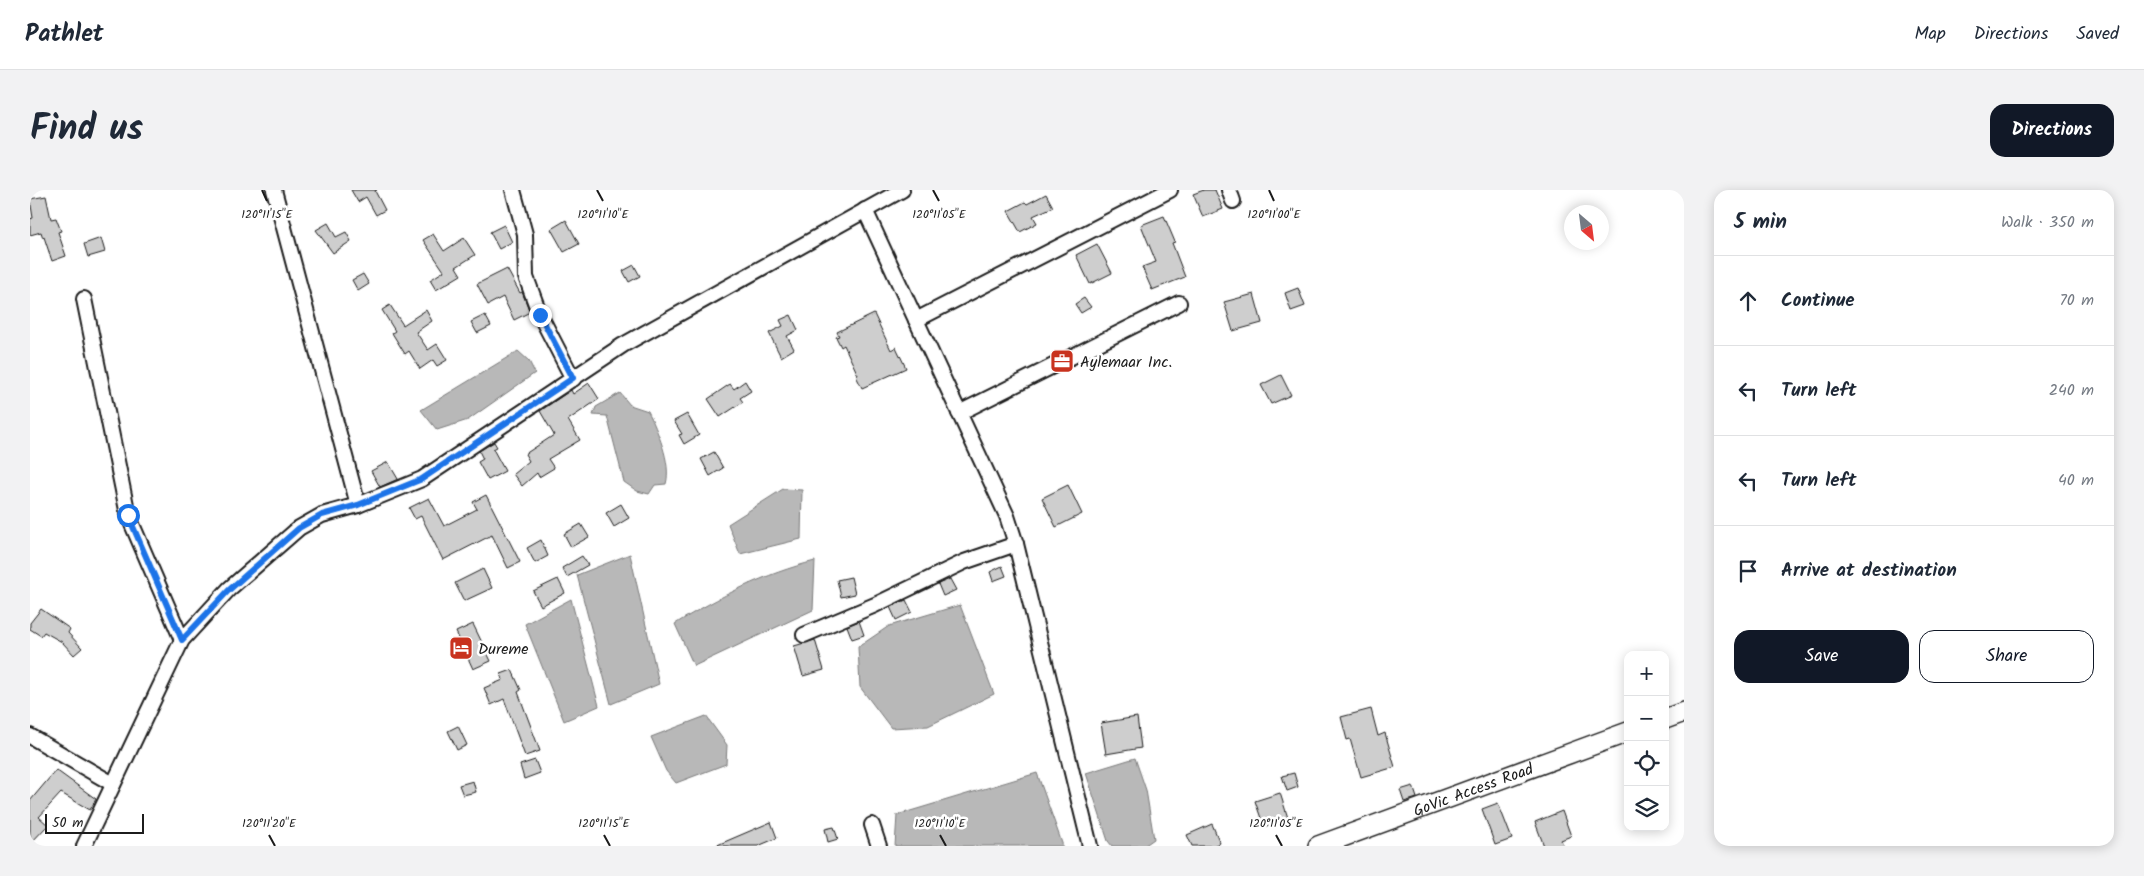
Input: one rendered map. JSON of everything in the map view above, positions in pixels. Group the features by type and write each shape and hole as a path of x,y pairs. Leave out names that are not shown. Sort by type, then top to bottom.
{"main road":[{"path":"1669,718 1684,712"},
{"name":"GoVic Access Road","path":"1318,846 1624,733"}],"street":[{"path":"274,190 358,505"},
{"path":"513,190 525,234 526,278 540,315 573,378"},
{"path":"84,846 182,640 229,590 299,528 322,515 358,505 422,479 623,345 902,190"},
{"path":"916,320 1170,190"},
{"path":"865,210 1007,516 1016,544 1090,846"},
{"path":"84,299 128,515 182,640"},
{"path":"959,413 1179,304"},
{"path":"804,635 964,562 1016,544"},
{"path":"30,736 113,784"},
{"path":"872,825 878,846"}],"shaded area":[{"path":"518,351 529,361 535,373 468,420 437,430 421,410"},
{"path":"620,393 630,405 648,411 663,447 667,466 666,484 655,485 649,494 637,491 624,482 607,416 593,415 596,407"},
{"path":"783,489 802,490 801,539 740,554 728,524"},
{"path":"630,554 659,684 611,704 577,575"},
{"path":"815,561 813,610 694,666 675,624 708,604 743,587 778,572"},
{"path":"571,599 599,706 564,721 525,624"},
{"path":"960,605 994,694 928,726 891,728 860,687 858,647 889,626"},
{"path":"706,716 727,745 726,764 676,783 666,771 651,737"},
{"path":"1135,758 1146,790 1154,839 1144,846 1112,846 1108,841 1086,773"},
{"path":"1037,773 1063,846 895,846 897,815"}],"building":[{"path":"351,190 377,190 375,191 385,210 376,215 366,197 358,202"},
{"path":"1204,190 1215,190 1223,209 1203,217 1193,194"},
{"path":"1046,194 1053,207 1033,216 1037,223 1020,232 1008,211"},
{"path":"46,196 51,219 56,218 61,231 58,232 66,256 52,261 41,232 30,235 30,219 33,218 30,199"},
{"path":"1164,216 1175,242 1172,243 1185,277 1152,290 1142,267 1156,262 1141,225"},
{"path":"566,220 579,244 564,252 551,229"},
{"path":"328,223 336,237 346,232 351,241 333,253 316,230"},
{"path":"504,225 512,242 499,249 490,232"},
{"path":"433,234 444,251 464,238 475,255 456,267 461,275 436,290 430,280 444,271 423,240"},
{"path":"101,238 105,252 88,257 84,244"},
{"path":"1097,244 1112,273 1090,284 1076,255"},
{"path":"634,265 640,276 629,282 623,271"},
{"path":"507,269 520,293 522,292 530,312 514,320 503,297 488,305 477,284"},
{"path":"363,274 369,284 358,291 352,280"},
{"path":"1298,288 1305,306 1291,311 1285,293"},
{"path":"1254,294 1262,323 1233,331 1224,302"},
{"path":"1084,298 1091,307 1081,313 1075,304"},
{"path":"390,305 403,325 426,310 432,321 416,332 428,350 437,344 447,360 437,366 433,360 420,369 409,351 405,354 392,333 395,331 382,310"},
{"path":"874,314 891,350 896,347 906,368 862,388 844,345 841,347 836,337 839,336 837,332"},
{"path":"485,315 491,326 477,333 471,322"},
{"path":"791,315 798,330 787,336 794,349 781,357 769,333 783,326 780,320"},
{"path":"1281,375 1291,395 1271,404 1261,385"},
{"path":"745,381 751,391 740,398 743,402 720,417 708,399 730,384 734,389"},
{"path":"589,383 599,399 568,420 580,440 548,459 554,468 539,477 537,473 522,486 513,474 529,461 525,454 554,435 540,411 571,390 573,394"},
{"path":"687,414 699,435 684,444 679,435 682,434 674,421"},
{"path":"494,442 497,447 493,449 505,471 488,480 478,462 483,459 479,451"},
{"path":"714,452 723,468 710,476 701,459"},
{"path":"388,462 398,479 380,487 371,471"},
{"path":"1068,485 1082,514 1056,527 1042,498"},
{"path":"486,495 520,562 508,568 492,535 443,560 421,516 415,519 409,508 429,498 444,526 477,509 473,502"},
{"path":"621,504 629,518 614,527 606,513"},
{"path":"581,524 589,537 571,547 564,534"},
{"path":"541,540 548,556 535,563 527,548"},
{"path":"582,556 588,565 567,577 562,568"},
{"path":"1002,566 1006,576 993,581 990,572"},
{"path":"483,569 492,588 464,601 455,583"},
{"path":"851,577 855,594 841,597 837,580"},
{"path":"558,579 565,593 541,606 533,591"},
{"path":"950,579 956,590 943,596 938,584"},
{"path":"906,600 912,612 896,620 890,607"},
{"path":"41,609 70,629 68,633 82,648 74,655 62,642 44,632 41,636 30,629 30,623"},
{"path":"859,621 864,635 852,639 847,626"},
{"path":"473,624 491,661 473,669 456,632"},
{"path":"815,640 824,670 803,676 794,646"},
{"path":"512,670 521,690 518,692 540,751 525,756 504,699 491,705 484,688 503,680 501,674"},
{"path":"1371,709 1378,736 1385,733 1395,767 1361,777 1350,739 1347,740 1341,717"},
{"path":"1137,717 1141,748 1106,754 1101,723"},
{"path":"458,726 467,745 457,750 448,731"},
{"path":"535,760 540,773 524,779 520,765"},
{"path":"56,770 96,799 90,810 61,793 39,817 48,825 30,844 30,801"},
{"path":"1294,773 1298,787 1287,791 1282,776"},
{"path":"473,781 476,792 463,795 459,785"},
{"path":"1413,786 1417,798 1404,802 1400,790"},
{"path":"1280,793 1288,818 1264,827 1255,801"},
{"path":"1498,803 1512,839 1495,845 1482,809"},
{"path":"1562,811 1571,836 1561,840 1564,846 1544,846 1535,822"},
{"path":"771,822 777,838 758,846 715,846"},
{"path":"1212,824 1220,843 1213,846 1192,846 1187,835"},
{"path":"834,827 838,839 828,842 825,829"}],"place":[{"name":"Aylemaar Inc.","path":"1062,361"},
{"name":"Dureme","path":"461,648"}],"route":[{"path":"128,515 182,640 229,590 299,528 322,515 358,505 422,479 573,378 540,315"}]}
